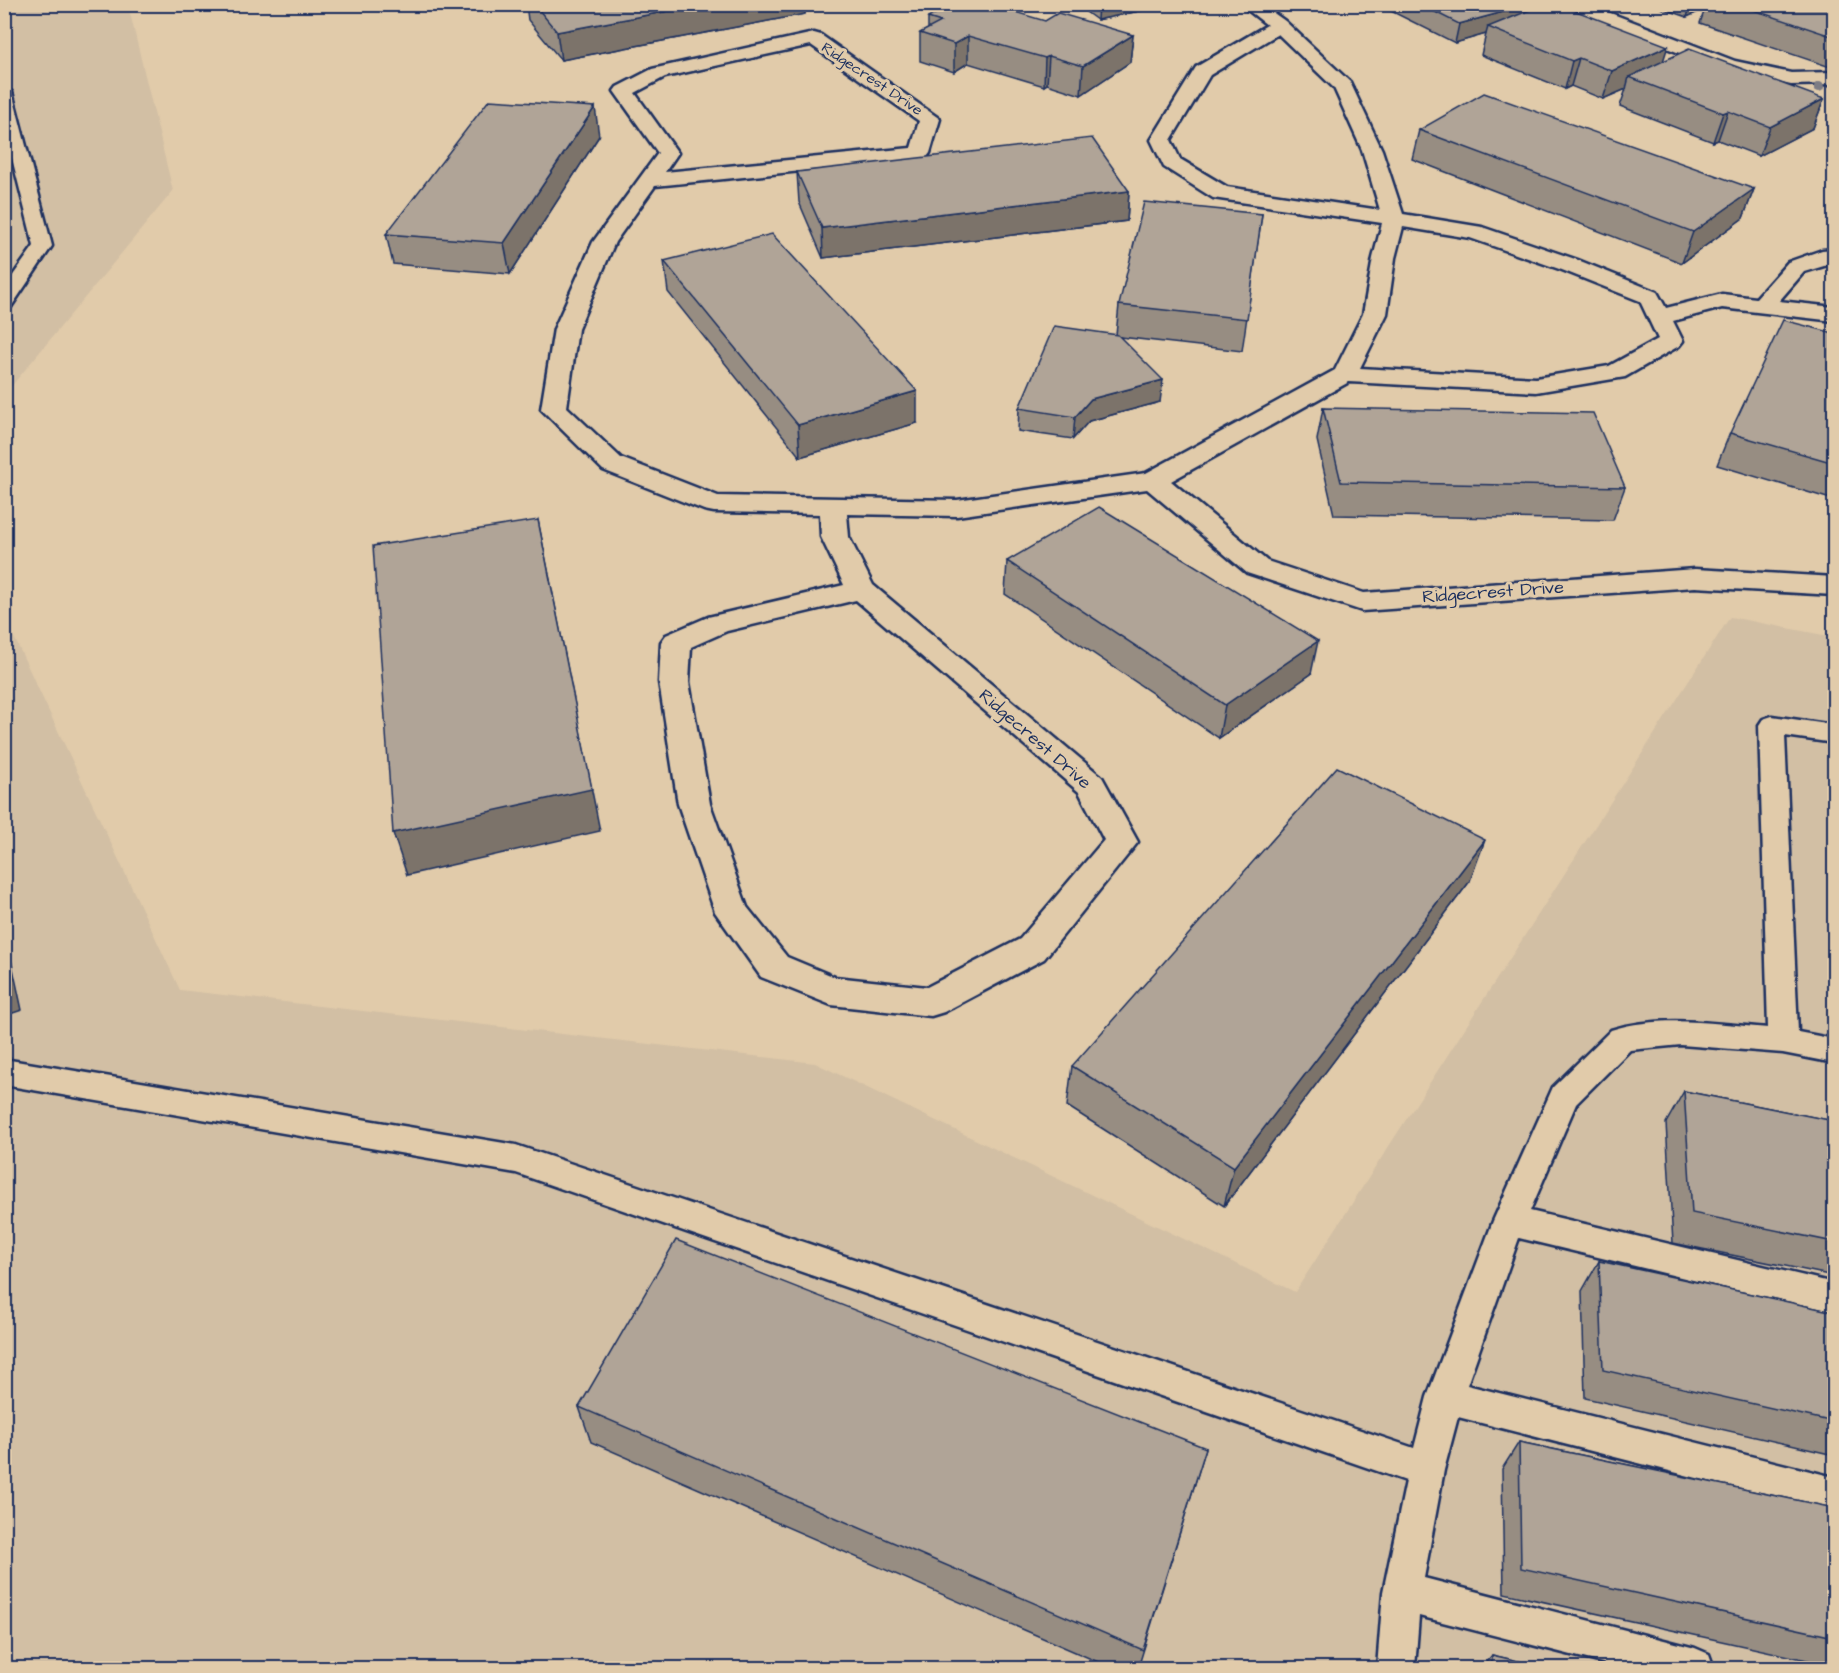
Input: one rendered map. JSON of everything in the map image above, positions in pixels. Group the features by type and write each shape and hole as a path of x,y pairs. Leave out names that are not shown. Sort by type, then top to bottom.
{"street":[{"path":"1249,4 1279,25 1343,86 1372,150 1394,219 1384,258 1375,314 1345,374 1536,385 1616,372 1671,341 1649,297 1570,265 1474,232 1394,219 1221,193 1171,163 1161,140 1203,71 1279,25"},
{"path":"1570,4 1809,98"},
{"name":"Ridgecrest Drive","path":"648,180 920,153 930,119 814,39 659,73 624,91 668,153 648,180 604,242 566,329 554,409 612,464 714,504 957,508 1153,480 1345,374"},
{"path":"1730,66 1791,79 1834,78"},
{"path":"1762,305 1796,267 1830,255 1834,256"},
{"path":"1659,316 1722,300 1834,314"},
{"name":"Ridgecrest Drive","path":"1153,480 1257,567 1362,602 1695,578 1834,586"},
{"name":"Ridgecrest Drive","path":"833,506 835,537 861,590 1091,785 1122,842 1032,949 931,1002 831,991 774,967 732,912 692,793 674,682 676,642 718,624 861,590"}],"lane":[{"path":"4,92 43,246 4,303"},
{"path":"1783,1041 1772,724 1834,734"},
{"path":"1396,1668 1402,1592 1426,1470 1445,1397 1509,1221 1564,1096 1622,1039 1681,1033 1783,1041 1834,1051"},
{"path":"4,1072 516,1159 1426,1470"},
{"path":"1509,1221 1834,1299"},
{"path":"1445,1397 1834,1495"},
{"path":"1402,1592 1695,1668"}],"shaded area":[{"path":"5,5 128,5 173,191 5,394"},
{"path":"4,616 180,990 815,1063 1295,1292 1730,617 1834,637 1834,1668 5,1668"}],"building":[{"path":"534,4 706,4 557,32"},
{"path":"952,4 988,4 1045,21 1058,13 1133,35 1083,66 1049,56 1045,58 968,36 954,44 920,33 941,22 928,18"},
{"path":"1419,4 1529,4 1529,5 1459,24"},
{"path":"1545,4 1558,4 1668,46 1612,71 1579,58 1572,61 1488,27"},
{"path":"1736,4 1834,4 1834,37"},
{"path":"1689,49 1824,99 1770,127 1728,111 1723,113 1629,77"},
{"path":"1484,93 1754,189 1693,232 1419,130"},
{"path":"489,100 595,107 504,243 386,234"},
{"path":"1092,138 1129,191 822,228 797,172"},
{"path":"1144,202 1262,214 1247,319 1119,305"},
{"path":"772,234 917,391 798,425 664,261"},
{"path":"1783,320 1834,333 1834,463 1730,433"},
{"path":"1054,326 1118,335 1163,380 1091,399 1075,417 1019,408"},
{"path":"1323,408 1593,413 1625,487 1341,482"},
{"path":"1099,507 1318,641 1225,705 1007,561"},
{"path":"538,520 592,789 393,833 373,546"},
{"path":"1337,767 1485,840 1234,1167 1072,1066"},
{"path":"1684,1091 1834,1121 1834,1242 1692,1213"},
{"path":"676,1240 1206,1448 1143,1650 579,1407"},
{"path":"1599,1261 1834,1312 1834,1422 1603,1370"},
{"path":"1519,1442 1834,1508 1834,1637 1521,1568"},
{"path":"1492,1655 1548,1668 1492,1668"}]}
